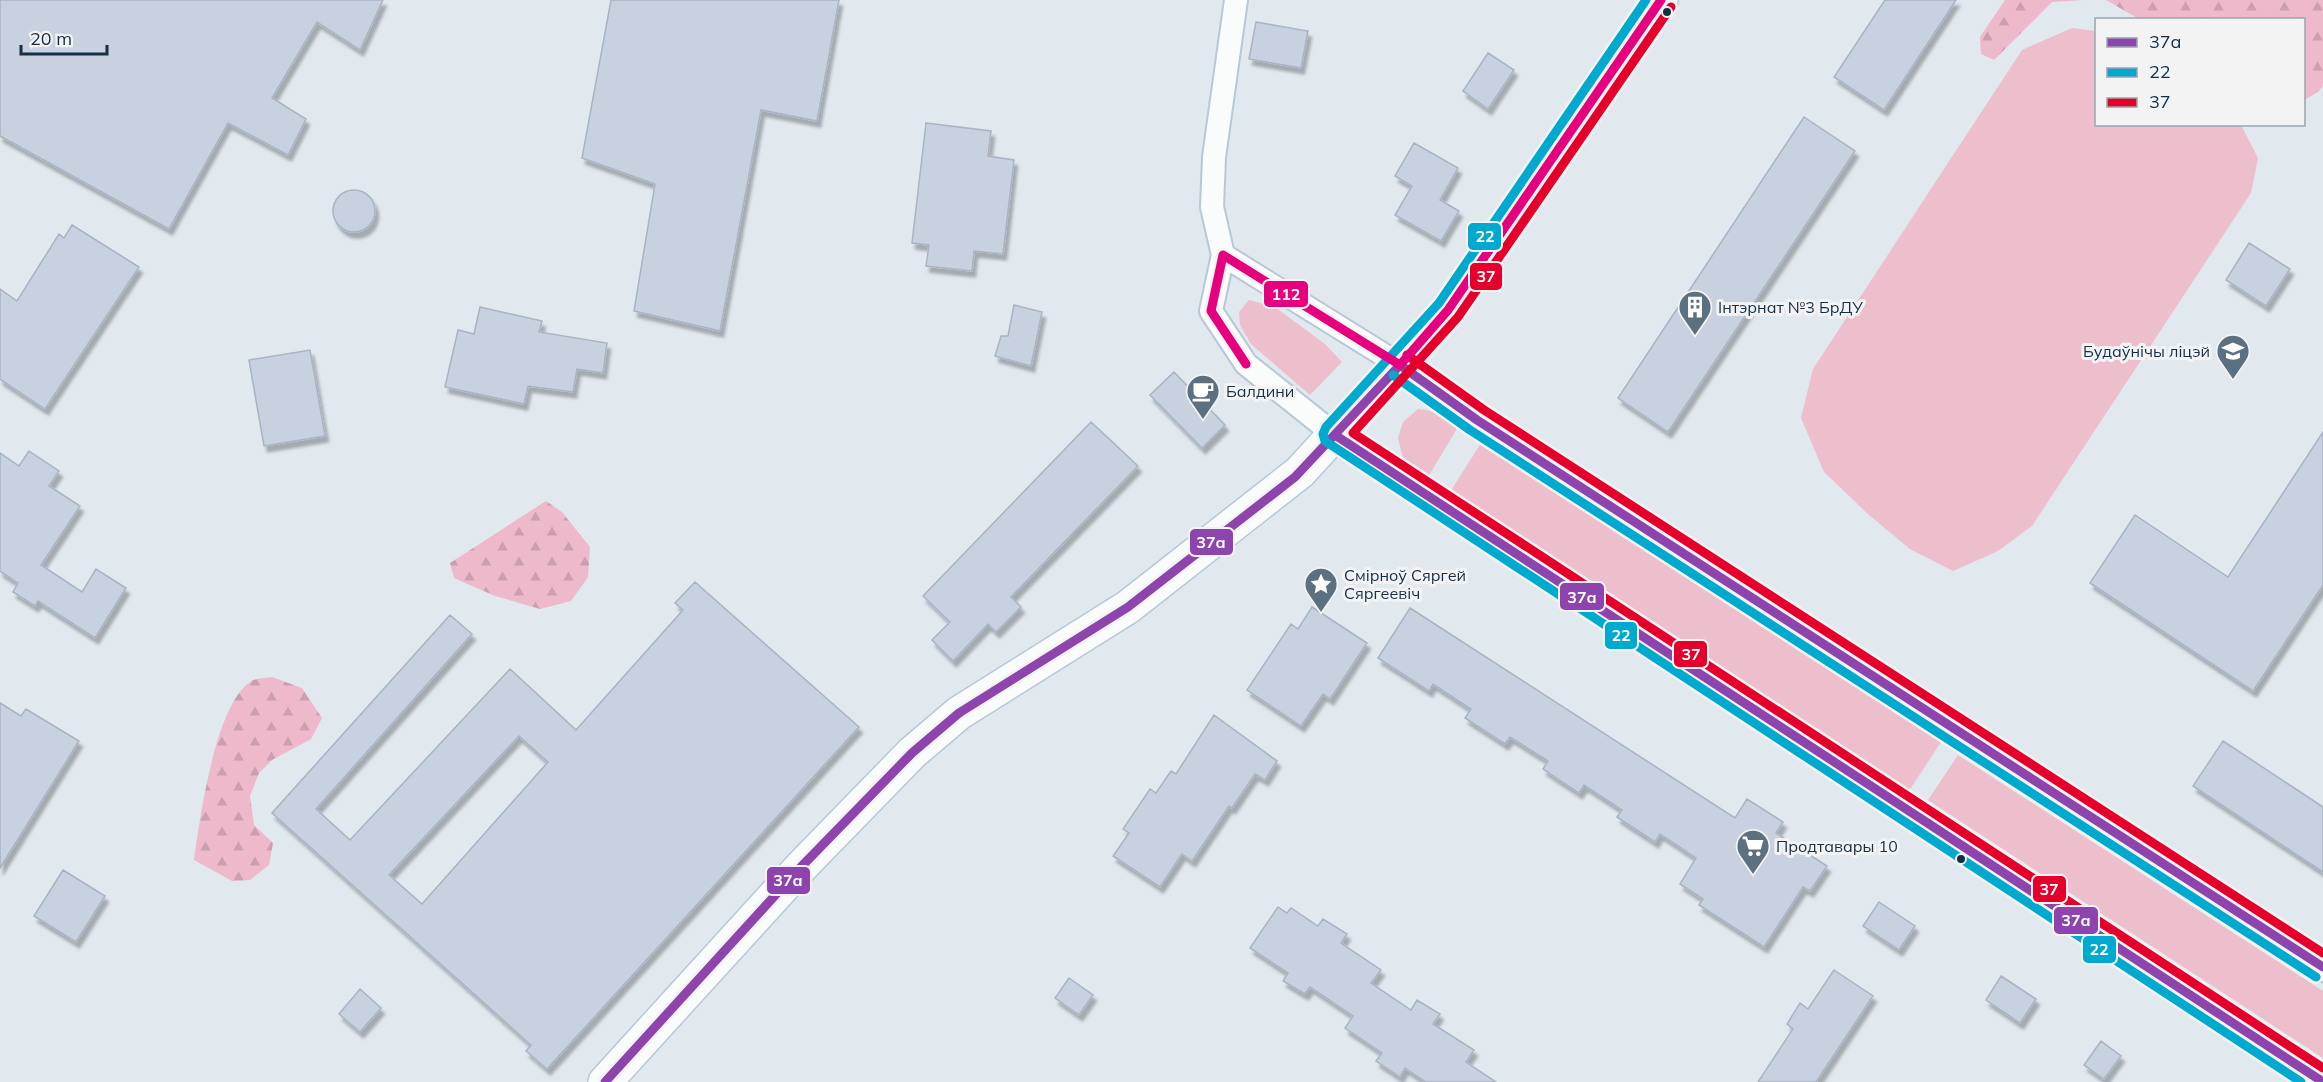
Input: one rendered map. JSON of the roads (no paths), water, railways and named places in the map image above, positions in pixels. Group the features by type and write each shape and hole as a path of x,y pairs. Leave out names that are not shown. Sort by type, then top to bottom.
{"main road":[{"path":"606,1082 801,868 912,753 959,713 1128,606 1295,477 1448,310 1661,0"}],"street":[{"path":"1236,0 1214,157 1212,207 1223,255 1212,311 1246,364 1335,435 2323,1082"},
{"path":"1223,255 1400,365 1477,420 2323,968"}],"place":[{"name":"Інтэрнат №3 БрДУ","path":"1695,336"},
{"name":"Будаўнічы ліцэй","path":"2233,380"},
{"name":"Балдини","path":"1203,420"},
{"name":"Смірноў Сяргей Сяргеевіч","path":"1321,613"},
{"name":"Продтавары 10","path":"1753,875"}]}
